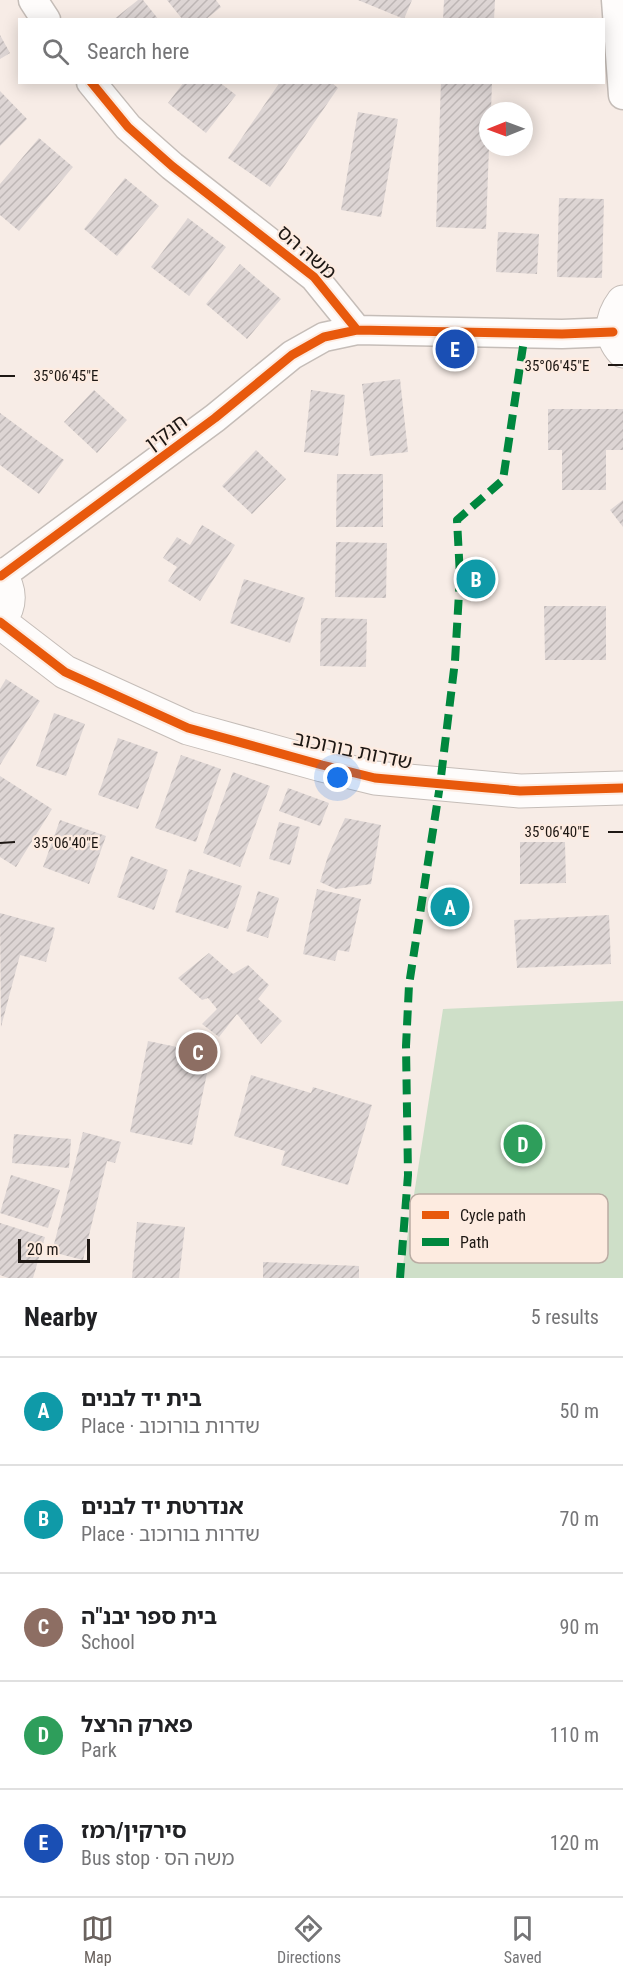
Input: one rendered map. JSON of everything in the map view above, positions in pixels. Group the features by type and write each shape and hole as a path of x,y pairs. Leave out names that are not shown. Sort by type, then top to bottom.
{"street":[{"path":"33,0 45,18"},
{"path":"616,0 623,95"},
{"name":"משה הס","path":"93,84 128,127 172,166 314,277 357,330"},
{"path":"357,330 562,334 620,328"},
{"name":"חנקין","path":"0,575 214,418 292,356 324,337 357,330"},
{"path":"0,575 9,594 8,604 0,621"},
{"name":"שדרות בורוכוב","path":"0,621 65,672 188,729 322,765 375,778 520,791 623,788"}],"green space":[{"path":"623,1001 623,1278 401,1278 410,1220 410,1263 608,1263 608,1194 414,1194 443,1009"}],"building":[{"path":"138,0 143,0 157,18 116,18"},
{"path":"167,0 216,0 221,7 207,18 181,18"},
{"path":"358,0 412,0 404,18"},
{"path":"444,0 495,0 494,18 443,18"},
{"path":"0,35 10,53 0,59"},
{"path":"182,84 222,84 236,95 206,133 168,103"},
{"path":"279,84 333,84 338,88 270,187 228,158"},
{"path":"441,84 492,84 491,102 479,102 479,156 489,156 486,229 436,227"},
{"path":"0,91 27,119 0,146"},
{"path":"358,112 398,119 381,217 341,210"},
{"path":"39,138 73,167 19,231 0,215 0,184"},
{"path":"125,178 159,206 117,256 84,229"},
{"path":"559,198 604,199 602,278 557,277"},
{"path":"188,218 226,247 189,296 151,267"},
{"path":"498,232 539,234 537,274 496,272"},
{"path":"240,264 281,299 247,339 206,304"},
{"path":"400,379 408,452 370,456 362,384"},
{"path":"94,390 127,420 97,453 64,422"},
{"path":"311,390 345,395 338,456 304,452"},
{"path":"548,409 623,409 623,450 606,450 606,490 562,490 562,450 548,450"},
{"path":"0,413 64,460 39,494 0,465"},
{"path":"256,450 286,479 252,514 222,486"},
{"path":"337,474 383,474 383,527 336,527"},
{"path":"623,500 623,527 610,510"},
{"path":"202,525 235,545 200,601 168,581 177,567 163,558 177,537 190,545"},
{"path":"336,542 387,543 386,598 335,597"},
{"path":"244,579 305,598 290,643 230,623"},
{"path":"544,606 606,606 606,660 545,660"},
{"path":"321,618 367,619 366,667 320,666"},
{"path":"6,679 40,701 0,765 0,689"},
{"path":"54,713 85,724 66,776 36,766"},
{"path":"118,738 158,752 138,809 98,795"},
{"path":"181,755 221,769 196,842 155,828"},
{"path":"233,772 270,786 240,867 203,853"},
{"path":"0,776 52,809 16,867 0,857"},
{"path":"288,788 329,803 320,826 279,811"},
{"path":"345,818 381,825 371,884 336,889 320,882 328,856"},
{"path":"60,820 106,836 89,884 43,867"},
{"path":"279,822 300,827 290,865 269,859"},
{"path":"520,842 565,842 566,883 520,884"},
{"path":"131,856 168,870 154,910 117,897"},
{"path":"189,869 242,886 228,929 175,912"},
{"path":"317,889 361,899 349,952 338,950 335,961 303,954"},
{"path":"258,891 279,898 268,938 246,931"},
{"path":"0,913 55,928 46,962 20,955 1,1027"},
{"path":"609,915 611,964 517,968 514,920"},
{"path":"209,953 233,974 248,965 269,985 258,999 282,1021 261,1044 237,1014 219,1037 202,1024 217,1009 208,998 202,1000 178,978"},
{"path":"148,1041 211,1054 192,1145 130,1132"},
{"path":"251,1075 311,1093 313,1087 372,1105 348,1185 281,1165 285,1151 234,1136"},
{"path":"83,1132 121,1142 115,1163 107,1161 83,1260 52,1252"},
{"path":"14,1134 71,1139 69,1168 12,1163"},
{"path":"11,1175 60,1190 48,1228 0,1213"},
{"path":"137,1222 185,1227 179,1278 132,1278"},
{"path":"0,1223 45,1237 33,1278 8,1278 0,1275"},
{"path":"263,1262 359,1266 359,1278 263,1278"}],"marked path":[{"path":"400,1278 408,1175 406,1046 409,985 440,785 455,661 460,576 457,520 503,480 525,333"}],"cycle path":[{"path":"93,84 128,127 172,166 314,277 357,330"},
{"path":"1,576 215,418 292,355 324,337 357,330 562,334 613,332"},
{"path":"0,622 65,672 188,728 322,765 375,778 520,791 623,788"}],"place":[{"name":"סירקין/רמז","path":"455,349"},
{"name":"אנדרטת יד לבנים","path":"476,579"},
{"name":"בית יד לבנים","path":"450,907"},
{"name":"בית ספר יבנ\"ה","path":"198,1052"},
{"name":"פארק הרצל","path":"523,1144"}]}
